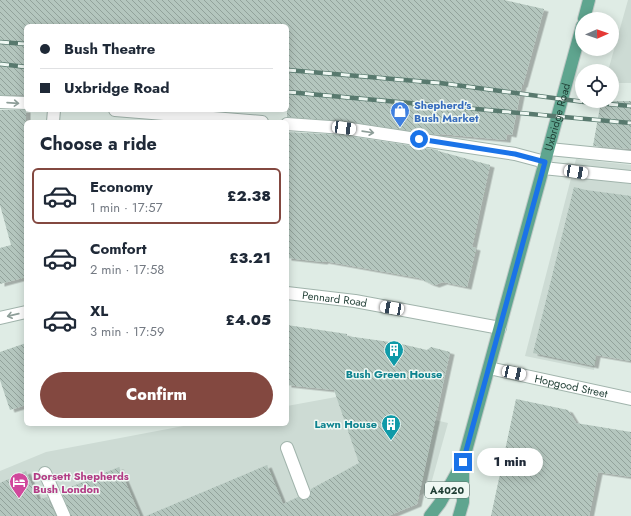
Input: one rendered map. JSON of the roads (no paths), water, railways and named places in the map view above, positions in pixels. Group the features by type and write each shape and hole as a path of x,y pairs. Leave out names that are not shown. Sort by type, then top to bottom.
{"main road":[{"path":"586,12 589,0"},
{"name":"Uxbridge Road","path":"430,516 440,503 463,462 575,52"},
{"name":"Uxbridge Road","path":"460,516 463,502 463,462"}],"street":[{"path":"0,102 24,104"},
{"path":"140,112 238,120"},
{"path":"289,124 344,128 515,154 544,165 584,173 631,177"},
{"path":"549,149 631,157"},
{"name":"Pennard Road","path":"289,293 355,301 500,328"},
{"path":"0,318 24,312"},
{"name":"Hopgood Street","path":"489,368 631,399"},
{"path":"287,448 304,493"},
{"path":"45,473 64,516"}],"railway":[{"path":"0,42 24,44"},
{"path":"0,64 24,67"},
{"path":"289,70 440,83 584,102 631,106"},
{"path":"289,92 631,123"}],"place":[{"name":"Shepherd's Bush Market","path":"400,128"},
{"name":"Bush Green House","path":"394,367"},
{"name":"Lawn House","path":"391,441"},
{"name":"Dorsett Shepherds Bush London","path":"19,499"}]}
